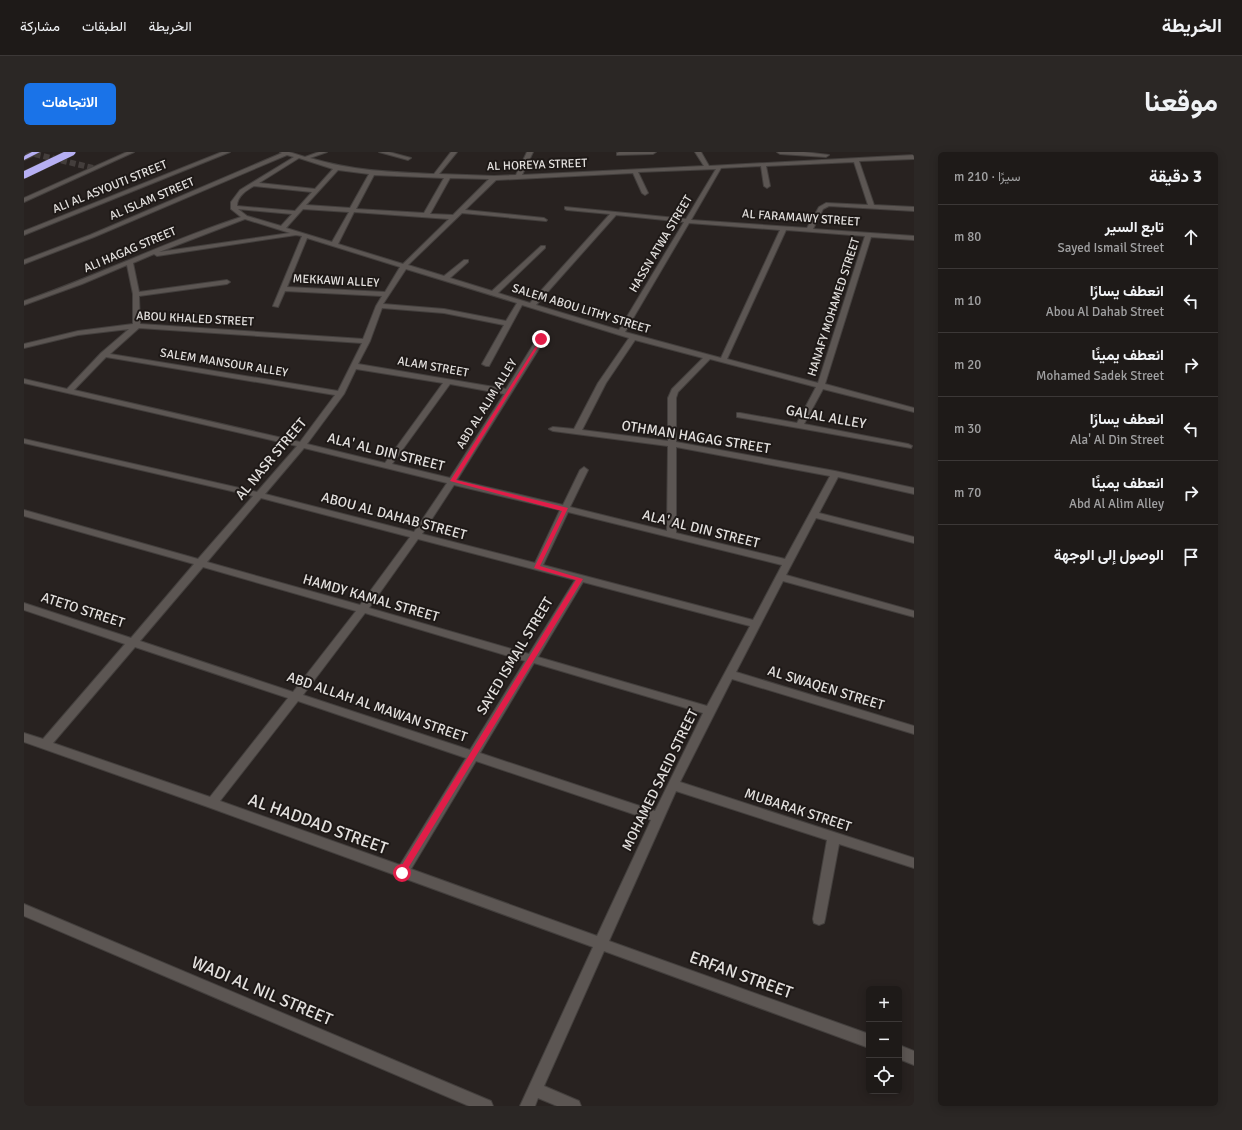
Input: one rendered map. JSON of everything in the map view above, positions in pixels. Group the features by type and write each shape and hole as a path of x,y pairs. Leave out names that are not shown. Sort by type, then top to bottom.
{"highway":[{"path":"24,158 37,152"},
{"path":"24,175 72,152"}],"street":[{"path":"24,200 131,152"},
{"name":"ALI AL ASYOUTI STREET","path":"24,233 227,152"},
{"path":"306,158 324,152"},
{"path":"382,152 408,158"},
{"path":"436,175 454,152"},
{"path":"518,177 530,152"},
{"path":"621,160 653,152"},
{"path":"698,152 706,166"},
{"path":"780,152 856,156 871,206"},
{"name":"AL HOREYA STREET","path":"285,153 337,168 372,173 494,178 518,177 621,160 635,171 763,164 856,156 872,159 914,157"},
{"name":"AL ISLAM STREET","path":"24,262 92,236 285,153"},
{"path":"244,217 234,210 234,202 242,191 299,156"},
{"path":"763,164 767,186"},
{"name":"HASSN ATWA STREET","path":"621,333 720,166"},
{"path":"282,229 337,168"},
{"path":"635,171 644,194"},
{"path":"334,245 372,173"},
{"path":"426,215 448,176"},
{"name":"AL NASR STREET","path":"45,744 302,445 340,394 366,341 379,306 405,265 494,178"},
{"path":"254,184 317,191"},
{"path":"810,230 821,208 828,204 914,210"},
{"path":"234,207 297,213"},
{"path":"303,207 453,217"},
{"name":"AL FARAMAWY STREET","path":"567,208 687,221 914,238"},
{"path":"460,211 544,220"},
{"path":"531,306 615,213"},
{"name":"SALEM ABOU LITHY STREET","path":"244,217 405,265 520,303 633,337 820,387 914,410"},
{"name":"ALI HAGAG STREET","path":"24,303 81,283 203,231 244,217"},
{"path":"723,361 784,228"},
{"path":"147,256 301,235 276,306"},
{"name":"HANAFY MOHAMED STREET","path":"799,426 820,387 868,235"},
{"path":"493,294 543,247"},
{"path":"445,278 466,261"},
{"path":"69,391 104,355 136,326 136,294 130,263"},
{"path":"136,294 226,282"},
{"name":"MEKKAWI ALLEY","path":"283,289 387,294"},
{"path":"486,364 520,303"},
{"path":"379,306 444,311 509,324"},
{"name":"ABOU KHALED STREET","path":"24,346 78,333 136,326 366,341"},
{"path":"577,432 593,397 611,365 633,337"},
{"name":"ABD AL ALIM ALLEY","path":"212,803 362,609 416,536 541,339"},
{"name":"SALEM MANSOUR ALLEY","path":"104,355 340,394"},
{"path":"671,535 672,406 675,391 708,357"},
{"name":"ALAM STREET","path":"354,366 508,392"},
{"name":"ALA' AL DIN STREET","path":"24,380 302,445 788,563"},
{"path":"387,466 448,382"},
{"name":"GALAL ALLEY","path":"740,415 908,446"},
{"name":"OTHMAN HAGAG STREET","path":"553,429 671,444 835,474 914,491"},
{"name":"ABOU AL DAHAB STREET","path":"24,441 259,495 756,624"},
{"path":"537,568 584,470"},
{"name":"MOHAMED SAEID STREET","path":"527,1106 672,785 835,474"},
{"name":"HAMDY KAMAL STREET","path":"24,513 362,609 710,711"},
{"path":"814,515 914,540"},
{"path":"781,577 914,614"},
{"name":"SAYED ISMAIL STREET","path":"402,873 580,579"},
{"name":"ATETO STREET","path":"24,606 133,641"},
{"name":"ABD ALLAH AL MAWAN STREET","path":"133,641 657,817"},
{"name":"AL SWAQEN STREET","path":"729,674 914,730"},
{"name":"AL HADDAD STREET","path":"24,737 600,943"},
{"name":"MUBARAK STREET","path":"672,785 914,863"},
{"path":"819,918 834,837"},
{"name":"WADI AL NIL STREET","path":"24,910 486,1106"},
{"name":"ERFAN STREET","path":"600,943 866,1040"},
{"path":"902,1053 914,1058"},
{"path":"534,1089 574,1106"}],"tunnel":[{"path":"26,152 93,168"}],"route":[{"path":"402,873 580,579 537,568 566,510 452,481 541,339"}]}
